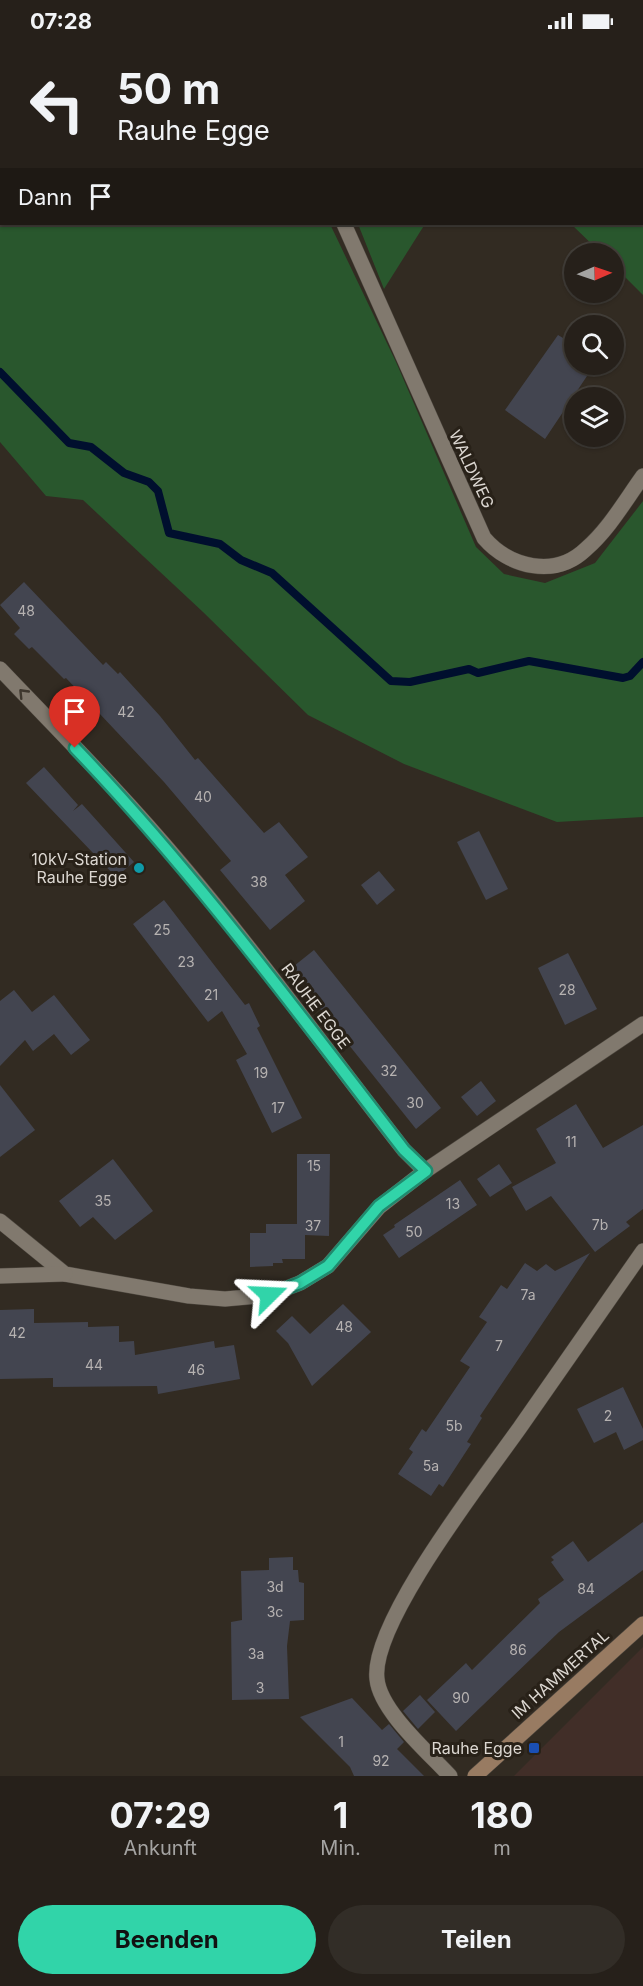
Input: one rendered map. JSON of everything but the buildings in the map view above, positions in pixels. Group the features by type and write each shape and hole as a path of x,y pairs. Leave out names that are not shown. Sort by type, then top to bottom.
{"main road":[{"name":"IM HAMMERTAL","path":"475,1776 643,1624"}],"street":[{"name":"WALDWEG","path":"344,225 474,518 484,538 497,553 527,566 543,567 565,562 584,552 600,535 643,476"},
{"name":"RAUHE EGGE","path":"0,669 131,806 180,863 267,971 404,1150 426,1171"},
{"path":"0,1276 65,1274 189,1296 225,1299 269,1295 300,1283 328,1266 379,1206 426,1171 643,1024"},
{"path":"0,1221 65,1274"},
{"path":"450,1776 385,1702 377,1680 380,1650 390,1624 436,1547 643,1251"}],"shaded area":[{"path":"643,1647 643,1776 514,1776"}],"green space":[{"path":"0,225 330,225 396,362 476,547 504,574 545,583 595,563 643,501 643,817 557,822 404,764 308,715 203,612 83,500 46,496 0,442"},
{"path":"358,225 424,225 384,289"},
{"path":"572,225 643,225 643,295 624,276 624,243 591,243"}],"waterway":[{"path":"0,372 69,443 91,447 124,473 149,482 158,491 169,533 220,544 241,560 272,573 391,681 410,682 469,669 478,673 529,661 623,678 630,676 643,662"}],"place":[{"name":"10kV-Station Rauhe Egge","path":"139,868"},
{"name":"Rauhe Egge","path":"534,1748"}],"route":[{"path":"75,748 131,806 180,863 267,971 404,1150 426,1171 379,1206 356,1236 328,1266 300,1283 269,1295"}]}
